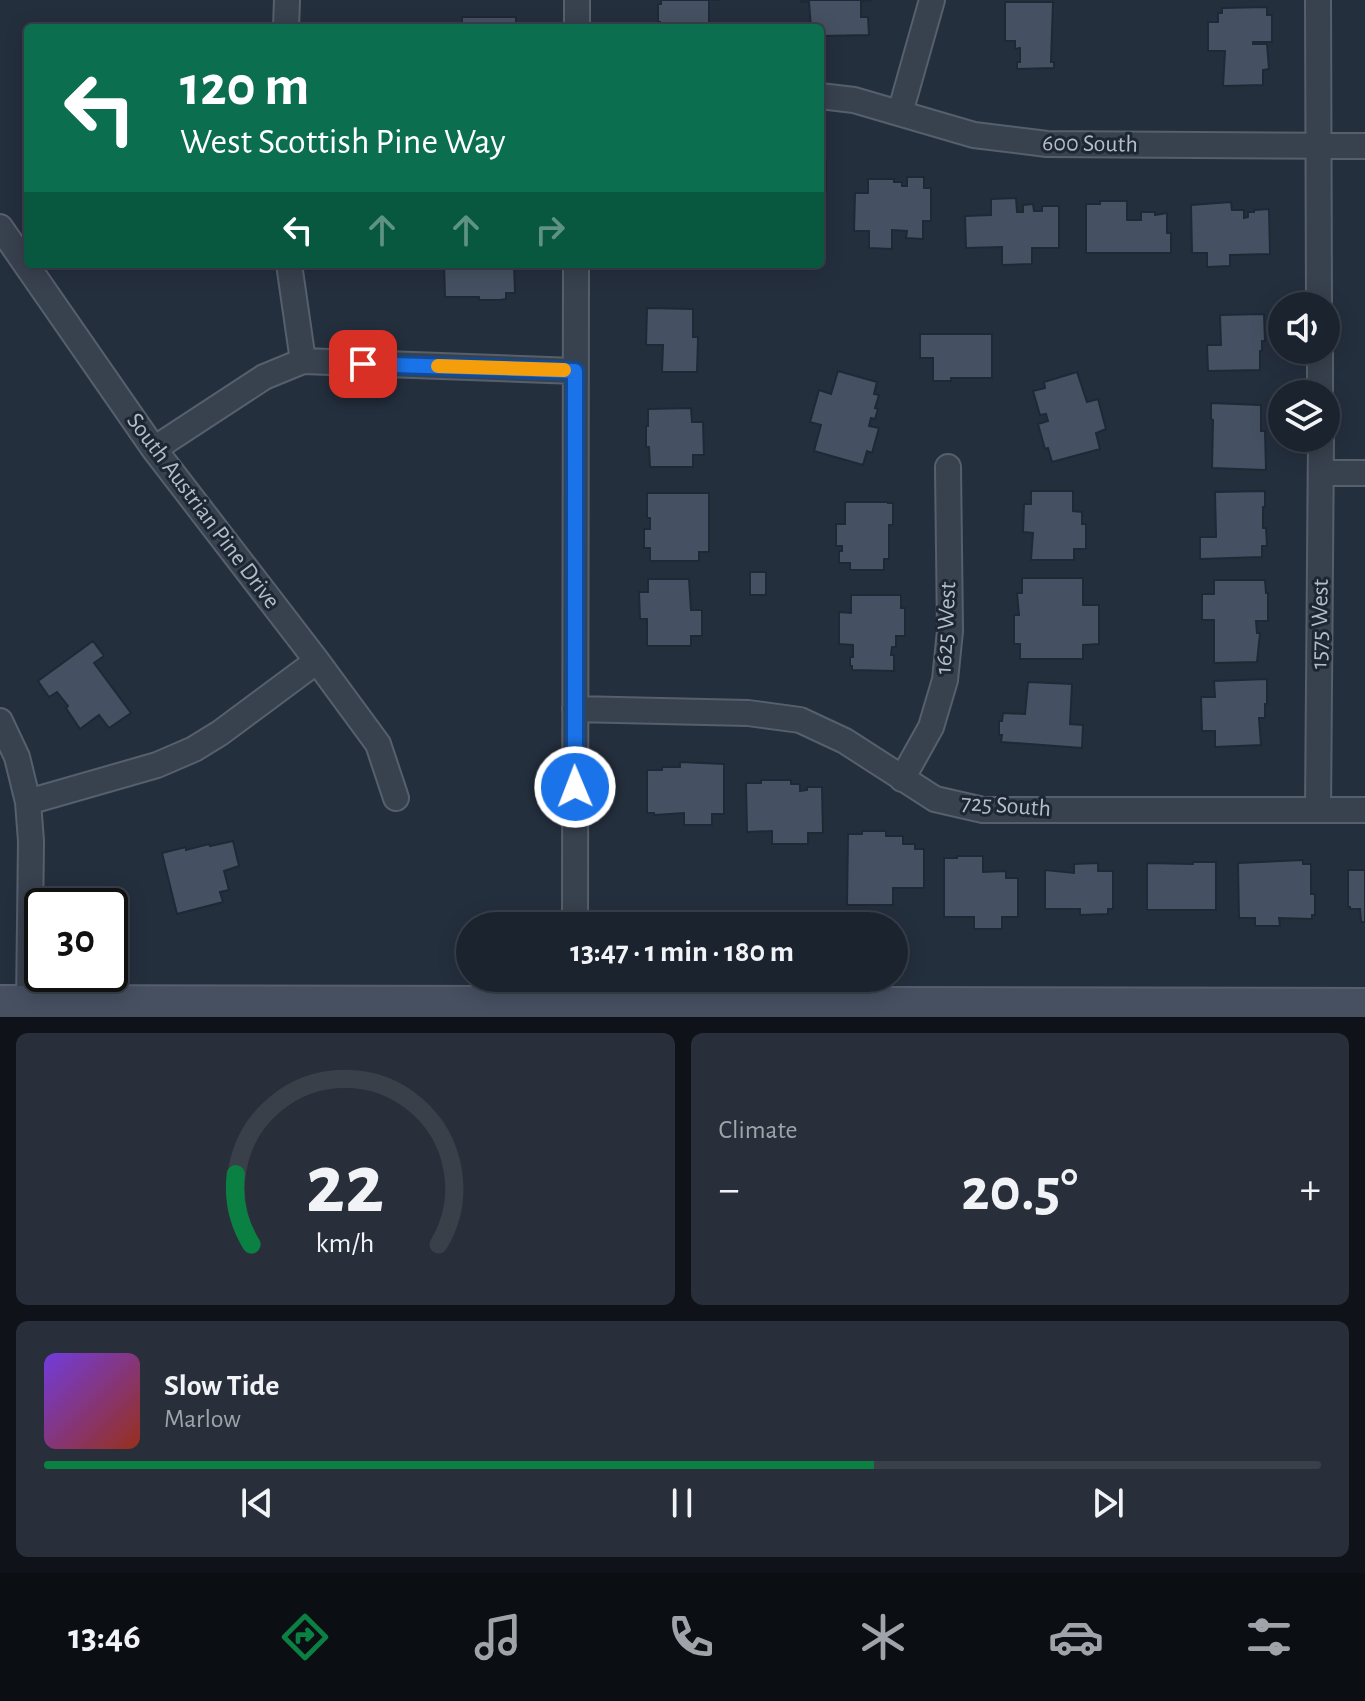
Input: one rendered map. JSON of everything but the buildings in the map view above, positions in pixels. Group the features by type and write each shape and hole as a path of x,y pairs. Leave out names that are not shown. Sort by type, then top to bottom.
{"main road":[{"path":"14,1004 575,1000 1365,1007"}],"street":[{"path":"286,24 287,0"},
{"path":"577,0 577,24"},
{"path":"900,113 932,0"},
{"path":"1318,0 1319,292"},
{"name":"600 South","path":"824,96 854,100 974,135 1047,144 1365,146"},
{"name":"South Austrian Pine Drive","path":"0,227 24,262"},
{"name":"South Austrian Pine Drive","path":"28,268 154,449 378,744 396,798"},
{"path":"290,268 303,361"},
{"path":"575,912 576,268"},
{"path":"154,449 264,377 303,361 575,371"},
{"name":"1575 West","path":"1318,810 1321,452"},
{"name":"1625 West","path":"902,779 931,727 945,680 950,631 948,467"},
{"path":"1321,473 1365,473"},
{"path":"28,802 157,765 194,749 317,661"},
{"name":"725 South","path":"575,709 748,713 800,720 845,741 935,799 983,810 1365,810"},
{"path":"0,721 17,757 28,802 31,841 14,1004"}],"slow traffic":[{"path":"438,366 564,370"}],"route":[{"path":"363,364 575,371 575,787"}]}
